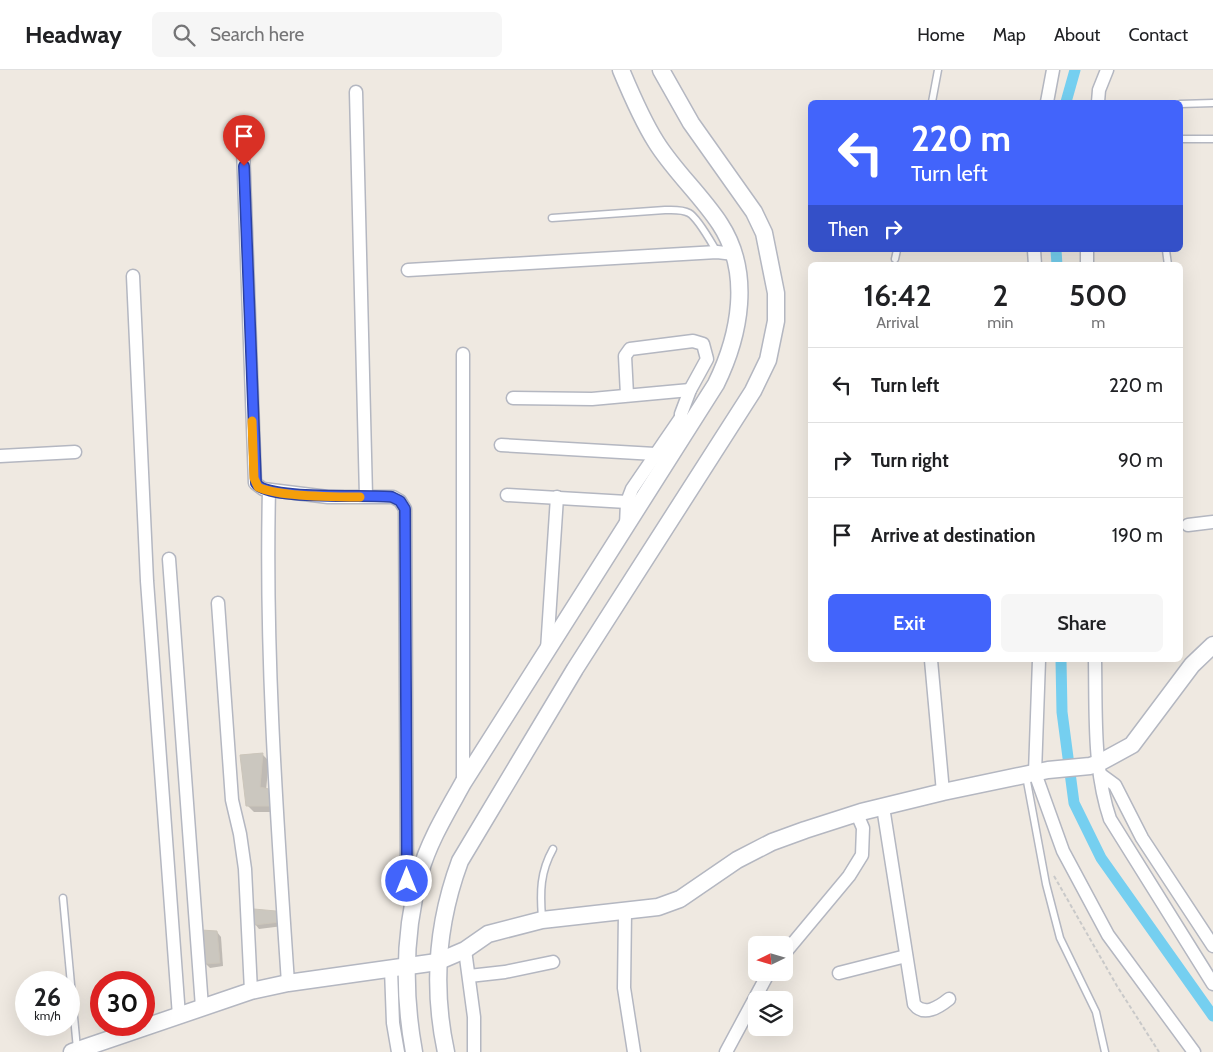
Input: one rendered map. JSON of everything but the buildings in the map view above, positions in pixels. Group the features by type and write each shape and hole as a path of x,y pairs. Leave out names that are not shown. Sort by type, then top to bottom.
{"street":[{"path":"398,1052 393,1023 412,912 421,872 431,844 463,782 681,442 716,384 729,359 739,318 740,296 734,254 721,225 656,142 621,70"},
{"path":"446,1052 441,1024 435,962 449,890 460,861 575,669 753,391 768,360 773,340 776,293 764,233 754,212 691,123 661,70"},
{"path":"1047,100 1053,70"},
{"path":"1099,100 1107,70"},
{"path":"356,92 366,496"},
{"path":"243,148 254,478 258,487 328,497 366,496 397,498 405,509 407,881 412,912"},
{"path":"408,270 717,252 734,254"},
{"path":"133,276 146,581 179,1016"},
{"path":"626,526 627,502 632,489 680,419 690,390 704,367 707,354 703,344 693,341 630,349 625,356 627,395"},
{"path":"463,354 463,782"},
{"path":"513,398 592,399 690,390"},
{"path":"680,419 681,442"},
{"path":"501,445 655,454"},
{"path":"0,456 75,452"},
{"path":"269,490 267,576 269,684 288,983"},
{"path":"507,494 627,502"},
{"path":"547,652 557,497"},
{"path":"1188,525 1213,522"},
{"path":"169,559 202,1007"},
{"path":"218,603 231,793 245,869 251,991"},
{"path":"75,1051 251,991 288,983 435,962 465,950 488,934 542,920 658,908 680,899 737,860 772,842 882,807 1036,773 1097,768 1132,745 1192,665 1213,645"},
{"path":"931,662 943,792"},
{"path":"1039,662 1036,773 1063,850 1108,935 1194,1052"},
{"path":"1095,662 1097,768 1110,819 1213,984"},
{"path":"1097,768 1115,785 1142,838 1213,946"},
{"path":"882,807 912,998 917,1008 922,1010 934,1009 949,999"},
{"path":"793,943 849,876 862,855 863,828 857,814"},
{"path":"625,912 624,988 634,1052"},
{"path":"465,950 474,1017 474,1052"},
{"path":"838,973 906,956"},
{"path":"469,976 505,972 553,962"},
{"path":"403,967 414,1052"},
{"path":"726,1052 764,981"}],"lane":[{"path":"932,100 938,70"},
{"path":"1183,104 1213,103"},
{"path":"1183,139 1213,139"},
{"path":"552,218 665,210 682,211 695,218 717,252"},
{"path":"895,259 897,252"},
{"path":"1036,773 1041,854 1060,938 1096,1012 1105,1052"},
{"path":"542,920 541,877 544,864 553,849"},
{"path":"63,898 75,1051"}],"path":[{"path":"1041,854 1117,986 1159,1052"}],"waterway":[{"path":"1067,100 1075,70"},
{"path":"1056,252 1057,262"},
{"path":"1061,662 1062,712 1074,803 1101,858 1213,1016"}],"slow traffic":[{"path":"252,421 254,478 258,487 328,497 360,497"}],"route":[{"path":"244,166 251,411 254,478 256,483 258,487 263,489 328,497 392,497 397,498 405,509 406,564 404,608 407,881"}]}
